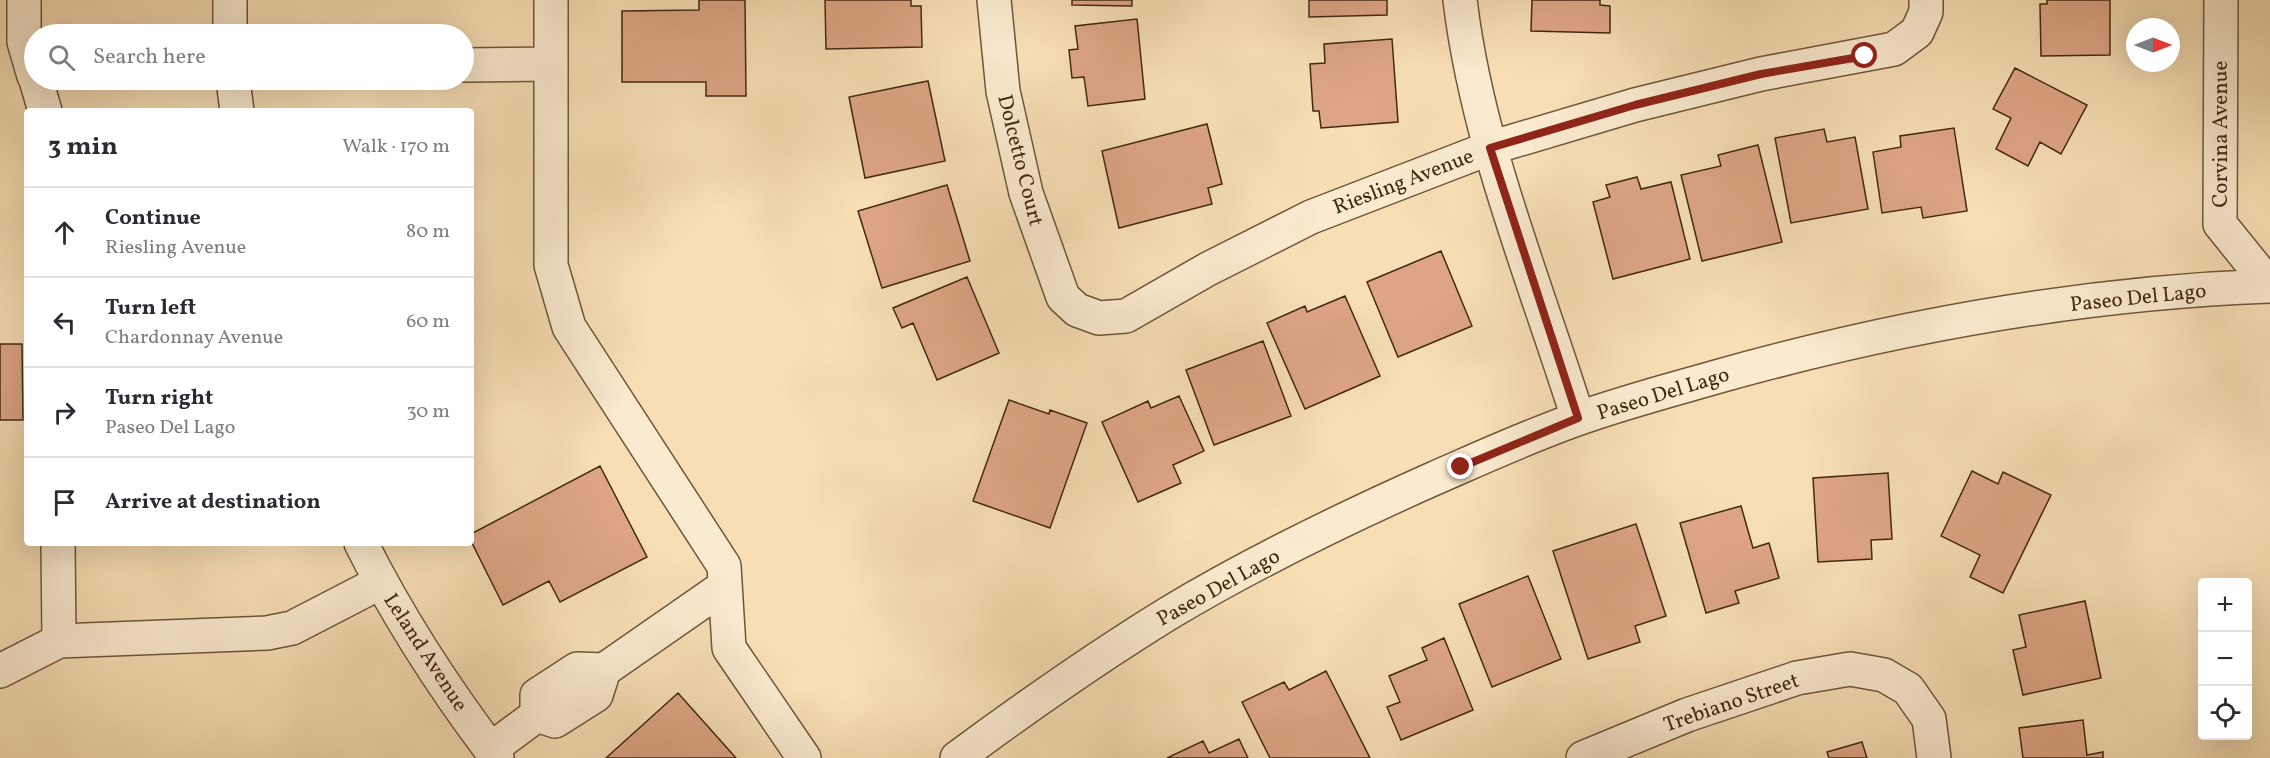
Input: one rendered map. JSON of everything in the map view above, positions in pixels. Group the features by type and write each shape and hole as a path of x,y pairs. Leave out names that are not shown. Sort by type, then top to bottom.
{"street":[{"path":"24,0 24,42"},
{"path":"230,0 230,24"},
{"path":"551,0 551,265 570,327 724,566 729,648 804,758"},
{"name":"Dolcetto Court","path":"994,0 1003,91 1026,194 1063,297 1077,310"},
{"path":"1460,0 1465,42 1490,148 1578,418"},
{"name":"Riesling Avenue","path":"1077,310 1100,318 1126,316 1208,269 1311,217 1490,148 1635,105 1727,83 1894,49 1917,32 1926,12 1926,0"},
{"name":"Corvina Avenue","path":"2221,0 2220,224 2270,286"},
{"path":"474,64 551,64"},
{"path":"39,90 44,108"},
{"path":"234,90 237,108"},
{"path":"2270,286 2270,300"},
{"name":"Paseo Del Lago","path":"957,758 1039,698 1109,651 1227,580 1399,495 1578,418 1762,364 1910,329 2068,304 2211,288 2270,286"},
{"path":"58,546 59,641"},
{"name":"Leland Avenue","path":"363,546 381,582 432,665 494,754"},
{"path":"0,671 59,641 267,633 292,628 381,582"},
{"path":"494,754 537,716 537,695 577,669 604,670 726,586"},
{"name":"Trebiano Street","path":"1583,758 1687,715 1797,678 1850,669 1884,675 1908,689 1929,719 1934,758"}],"building":[{"path":"699,0 745,0 746,96 706,96 706,82 622,82 622,11 699,10"},
{"path":"825,0 911,0 911,6 921,6 922,47 826,49"},
{"path":"1072,0 1132,0 1132,6 1072,5"},
{"path":"1309,0 1387,0 1387,15 1309,17"},
{"path":"1532,0 1600,0 1600,5 1610,6 1610,33 1531,31"},
{"path":"2047,0 2110,0 2110,55 2041,56 2040,4 2047,4"},
{"path":"1137,19 1145,99 1088,106 1084,77 1072,78 1069,50 1078,49 1075,26"},
{"path":"1392,39 1398,122 1321,128 1319,111 1313,111 1310,64 1325,63 1324,44"},
{"path":"2015,68 2087,105 2061,154 2040,142 2028,166 1996,149 2011,118 1993,109"},
{"path":"928,81 945,161 865,178 849,97"},
{"path":"1207,124 1222,184 1208,188 1212,204 1119,228 1102,151"},
{"path":"1954,128 1967,211 1923,218 1921,207 1882,213 1873,152 1901,147 1900,136"},
{"path":"1824,129 1827,142 1855,137 1868,209 1791,223 1775,138"},
{"path":"1758,145 1782,242 1702,261 1681,175 1721,166 1718,155"},
{"path":"1637,177 1641,189 1671,182 1690,259 1613,279 1593,202 1610,197 1606,185"},
{"path":"947,185 970,261 882,288 858,211"},
{"path":"1441,251 1472,326 1398,357 1367,282"},
{"path":"967,277 999,353 937,380 913,323 902,328 893,308"},
{"path":"1345,296 1380,376 1305,409 1267,323 1305,306 1307,312"},
{"path":"1263,341 1291,416 1214,445 1186,370"},
{"path":"0,344 22,344 23,420 0,420"},
{"path":"1179,396 1204,451 1173,465 1181,483 1138,502 1102,422 1148,401 1151,408"},
{"path":"1009,400 1049,414 1050,410 1087,423 1050,528 973,501"},
{"path":"600,466 647,557 560,602 549,581 503,605 474,546 474,532"},
{"path":"1972,471 1998,484 2003,472 2051,495 2003,593 1970,577 1980,555 1941,536"},
{"path":"1888,473 1892,539 1871,540 1872,559 1818,562 1813,478"},
{"path":"1741,506 1753,548 1769,543 1779,578 1735,591 1739,603 1706,613 1680,523"},
{"path":"1636,524 1666,616 1635,626 1640,642 1588,659 1553,551"},
{"path":"1528,576 1561,659 1492,687 1459,604"},
{"path":"2085,601 2101,678 2023,695 2013,650 2026,647 2019,615"},
{"path":"1444,638 1473,710 1401,740 1387,707 1400,702 1389,676 1427,660 1422,648"},
{"path":"1326,671 1370,758 1270,758 1242,702 1284,682 1289,690"},
{"path":"678,693 736,758 606,758"},
{"path":"2083,720 2087,755 2103,752 2103,758 2023,758 2019,728"},
{"path":"1239,739 1248,758 1167,758 1203,741 1209,753"},
{"path":"1862,742 1867,758 1829,758 1827,752"}],"route":[{"path":"1461,467 1578,418 1490,148 1635,105 1761,74 1865,56"}]}
